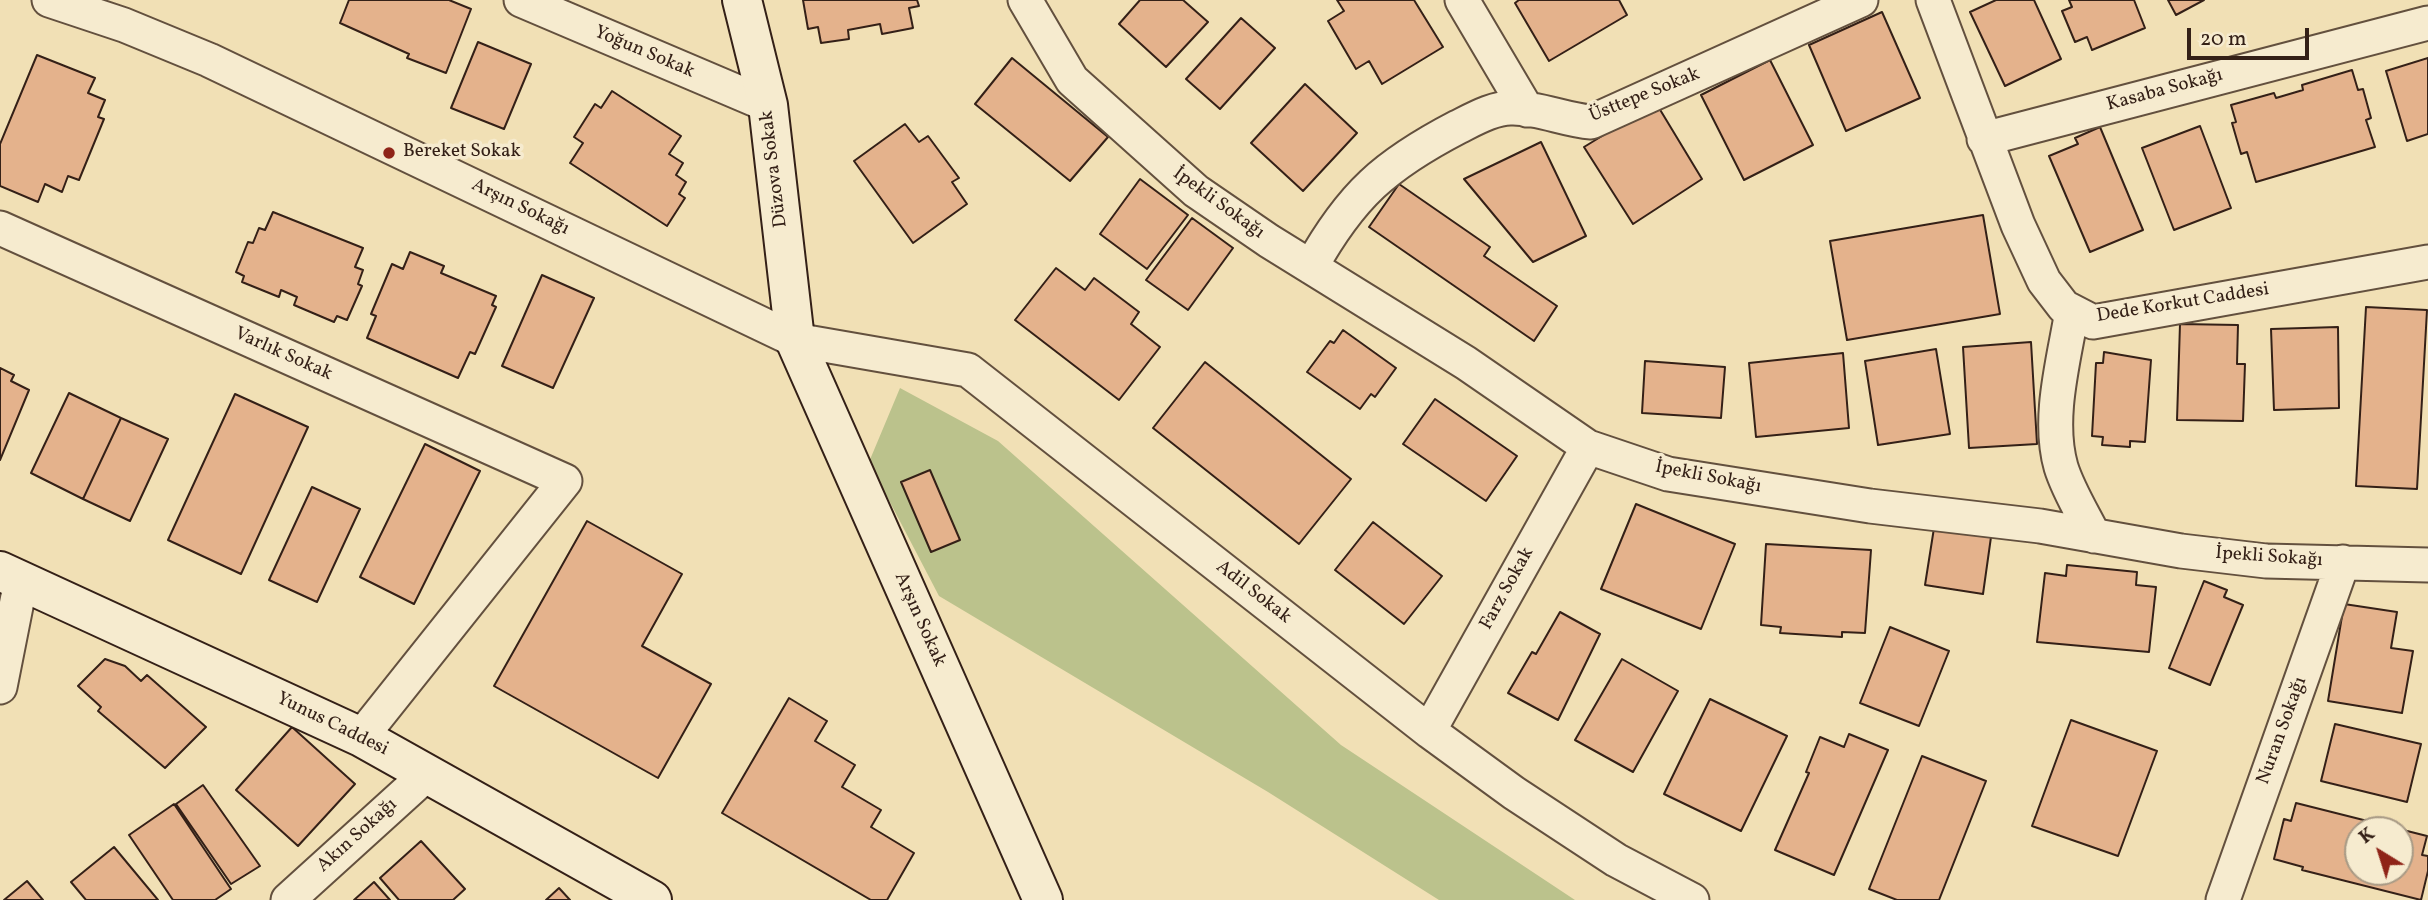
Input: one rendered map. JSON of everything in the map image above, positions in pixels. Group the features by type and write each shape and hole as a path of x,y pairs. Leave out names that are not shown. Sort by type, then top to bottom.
{"street":[{"name":"Arşın Sokağı","path":"49,0 124,25 209,60 795,340"},
{"name":"Yoğun Sokak","path":"521,0 768,105"},
{"name":"Düzova Sokak","path":"742,0 768,105 795,340"},
{"name":"İpekli Sokağı","path":"1025,0 1072,80 1136,141 1196,191 1311,267 1466,363 1588,447 1668,474 1870,506 2040,526 2181,551 2266,561 2428,565"},
{"path":"1462,0 1527,110"},
{"name":"Üsttepe Sokak","path":"1311,267 1335,223 1362,192 1393,164 1432,141 1499,109 1527,110 1570,121 1591,122 1861,0"},
{"name":"Dede Korkut Caddesi","path":"1933,0 1984,139 2044,281 2064,307 2093,322 2428,262"},
{"name":"Kasaba Sokağı","path":"1984,139 2428,23"},
{"name":"Varlık Sokak","path":"0,228 565,481 361,737"},
{"path":"2072,311 2059,396 2057,438 2061,468 2094,536"},
{"name":"Adil Sokak","path":"795,340 968,370 1429,731 1514,793 1616,860 1692,900"},
{"name":"Arşın Sokak","path":"795,340 1043,900"},
{"name":"Farz Sokak","path":"1429,731 1588,447"},
{"name":"Nuran Sokağı","path":"2222,900 2343,562"},
{"path":"0,687 11,576"},
{"name":"Yunus Caddesi","path":"11,576 361,737 652,900"},
{"name":"Akın Sokağı","path":"288,900 428,773"}],"green space":[{"path":"900,388 998,441 1341,745 1575,900 1439,900 1268,792 939,596 869,462"}],"building":[{"path":"349,0 449,0 471,9 446,73 407,58 409,54 340,23"},
{"path":"803,0 917,0 919,6 909,8 913,28 882,34 880,24 848,30 849,39 821,43 818,27 808,29"},
{"path":"1140,0 1183,0 1208,22 1166,67 1119,24"},
{"path":"1337,0 1414,0 1443,47 1382,84 1369,61 1356,69 1328,21 1344,11"},
{"path":"1519,0 1619,0 1627,15 1549,61 1515,3"},
{"path":"1996,0 2034,0 2061,59 2005,86 1970,12"},
{"path":"2069,0 2134,0 2145,28 2092,50 2087,37 2075,42 2062,11 2072,7"},
{"path":"2168,0 2204,0 2176,15"},
{"path":"1882,12 1920,98 1846,131 1809,45"},
{"path":"1241,18 1275,48 1220,109 1186,79"},
{"path":"478,42 531,64 504,129 451,108"},
{"path":"37,55 95,78 88,93 105,100 98,117 104,119 79,180 68,176 62,192 45,184 38,202 0,186 0,144"},
{"path":"1012,58 1108,137 1070,181 975,104"},
{"path":"2428,58 2428,134 2407,141 2386,71"},
{"path":"1770,60 1813,145 1744,180 1701,95"},
{"path":"2352,70 2358,90 2363,89 2371,118 2366,120 2375,147 2256,182 2247,152 2241,154 2232,123 2236,122 2231,105 2274,93 2276,98 2303,90 2302,85"},
{"path":"1305,84 1357,133 1303,191 1251,143"},
{"path":"612,91 681,136 669,154 683,163 676,175 686,182 679,194 685,198 667,226 570,163 583,143 574,137 595,104 601,108"},
{"path":"1656,103 1702,179 1633,224 1584,147"},
{"path":"905,124 919,142 928,136 959,178 952,182 967,204 913,243 854,161"},
{"path":"2200,126 2231,208 2174,230 2142,148"},
{"path":"2100,127 2143,230 2090,252 2049,156 2078,144 2075,138"},
{"path":"1541,142 1586,236 1533,262 1464,179"},
{"path":"1140,179 1188,215 1147,269 1100,234"},
{"path":"1399,184 1490,247 1484,256 1557,306 1534,341 1369,227"},
{"path":"273,212 363,248 355,267 363,270 358,284 362,286 347,320 337,316 334,322 294,305 297,297 281,290 279,297 242,282 244,276 236,272 248,242 253,243 259,228 265,230"},
{"path":"1983,215 2000,314 1847,340 1830,241"},
{"path":"1192,218 1233,248 1188,310 1146,280"},
{"path":"410,252 444,266 441,273 496,296 492,305 496,307 475,354 470,352 458,378 367,338 376,316 371,314 392,264 403,269"},
{"path":"1056,268 1085,290 1094,278 1139,312 1131,324 1160,347 1119,400 1015,320"},
{"path":"542,275 594,298 553,388 502,366"},
{"path":"2366,307 2427,310 2417,489 2356,486"},
{"path":"2180,324 2238,325 2237,364 2245,364 2243,421 2177,420"},
{"path":"2338,327 2339,408 2274,410 2271,329"},
{"path":"1343,330 1396,368 1375,397 1371,394 1360,409 1307,372 1330,341 1334,343"},
{"path":"2031,342 2037,444 1969,448 1963,347"},
{"path":"1936,349 1950,434 1878,445 1865,361"},
{"path":"2104,352 2151,360 2145,442 2130,441 2130,447 2102,445 2103,437 2092,436 2096,363 2103,363"},
{"path":"1843,353 1849,428 1756,437 1749,363"},
{"path":"1645,361 1725,367 1721,418 1642,413"},
{"path":"1205,362 1351,479 1299,544 1153,428"},
{"path":"0,368 14,375 11,381 29,390 0,460"},
{"path":"69,393 121,418 83,499 31,473"},
{"path":"235,394 308,427 241,574 168,540"},
{"path":"1435,399 1517,456 1486,501 1403,444"},
{"path":"121,418 168,439 130,521 83,499"},
{"path":"425,444 480,471 414,604 360,577"},
{"path":"930,470 960,540 931,552 901,482"},
{"path":"312,487 360,509 317,602 269,580"},
{"path":"1636,504 1735,544 1701,629 1601,589"},
{"path":"587,521 682,574 642,646 711,684 658,778 494,686"},
{"path":"1373,522 1442,576 1404,624 1335,570"},
{"path":"1934,528 1991,537 1983,594 1925,585"},
{"path":"1766,544 1871,550 1865,633 1842,632 1842,637 1780,633 1781,627 1761,625"},
{"path":"2067,565 2137,572 2136,585 2156,587 2149,652 2037,642 2045,573 2066,576"},
{"path":"2204,581 2227,590 2224,597 2243,605 2210,685 2169,668"},
{"path":"2344,604 2397,612 2391,648 2413,651 2402,713 2328,701"},
{"path":"1560,612 1600,634 1558,720 1508,693 1532,652 1536,654"},
{"path":"1890,627 1949,651 1919,726 1860,703"},
{"path":"105,659 125,666 141,681 147,675 206,727 165,768 98,711 101,707 78,686"},
{"path":"1622,659 1678,691 1633,772 1575,740"},
{"path":"789,698 827,721 815,741 855,765 842,787 881,810 871,827 914,853 887,900 871,900 722,813"},
{"path":"1710,699 1787,736 1741,831 1664,794"},
{"path":"2071,720 2157,751 2118,856 2032,826"},
{"path":"2335,724 2421,744 2407,802 2321,781"},
{"path":"292,727 355,784 298,846 236,790"},
{"path":"1849,734 1888,750 1834,875 1775,850 1809,773 1806,772 1820,737 1844,747"},
{"path":"1922,756 1986,781 1939,900 1897,900 1869,889"},
{"path":"203,785 260,866 231,884 176,804"},
{"path":"2296,803 2348,816 2344,816 2344,881 2302,870 2303,867 2274,859 2284,819 2291,821"},
{"path":"174,804 231,889 215,900 173,900 129,835"},
{"path":"2414,833 2427,836 2422,855 2428,856 2428,871 2421,900 2365,886 2414,886"},
{"path":"421,841 465,889 453,900 399,900 380,878"},
{"path":"114,847 158,900 86,900 71,882"},
{"path":"27,881 43,900 4,900"},
{"path":"374,882 390,900 354,900"},
{"path":"559,888 570,900 546,900"}],"place":[{"name":"Bereket Sokak","path":"389,153"}]}
